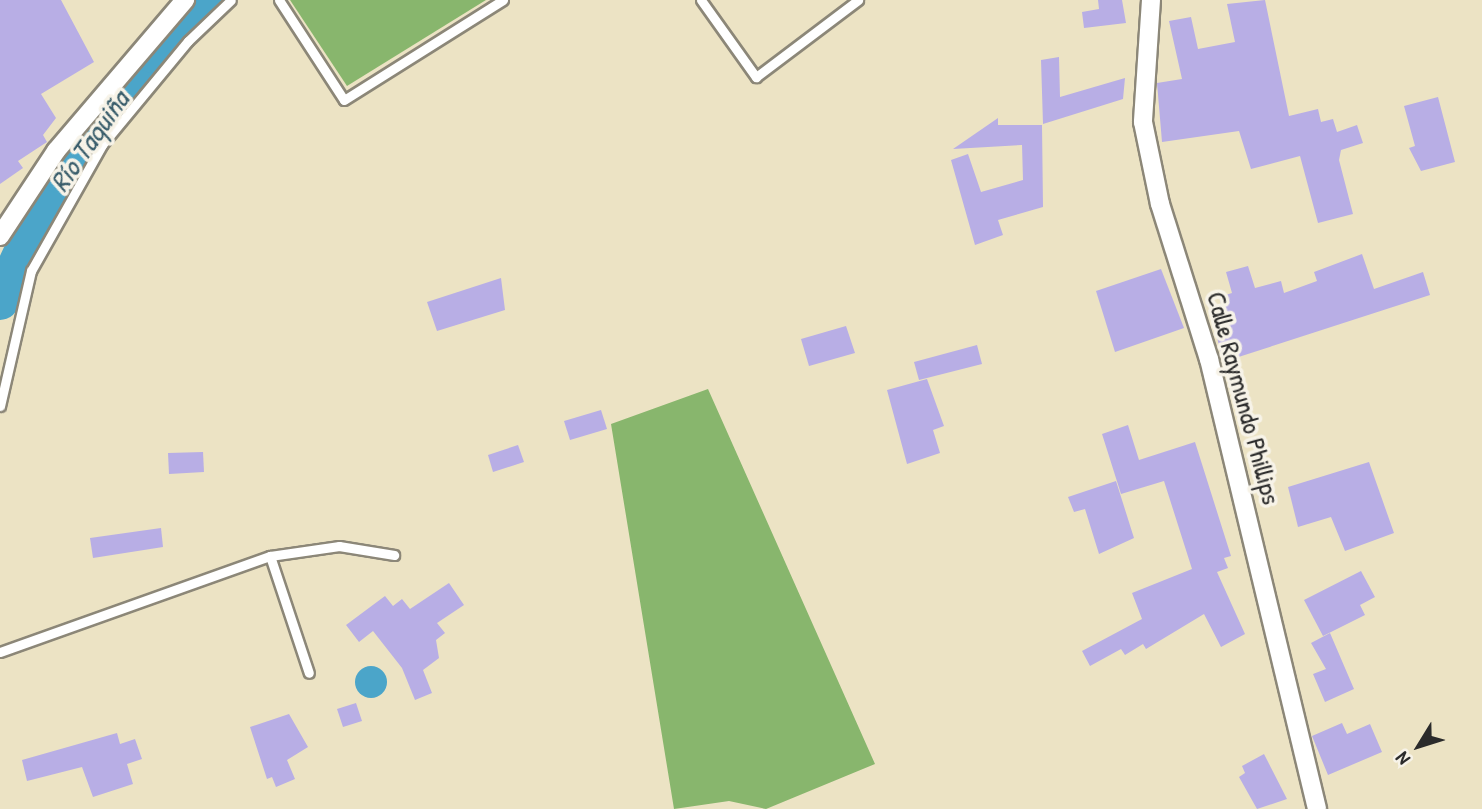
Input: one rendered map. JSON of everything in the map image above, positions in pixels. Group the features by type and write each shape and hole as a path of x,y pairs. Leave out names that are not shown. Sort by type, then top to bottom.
{"street":[{"path":"0,236 56,151 185,0"},
{"name":"Calle Raymundo Phillips","path":"1151,0 1143,122 1155,181 1209,359 1317,809"}],"lane":[{"path":"0,407 31,271 89,168 188,41 231,0"},
{"path":"279,0 344,100 503,0"},
{"path":"701,0 756,77 858,0"},
{"path":"0,652 270,556 339,546 394,555"},
{"path":"270,556 309,673"}],"green space":[{"path":"290,0 486,0 347,86"},
{"path":"708,389 875,764 766,809 729,801 674,809 611,424"}],"water":[{"path":"371,666 382,671 387,682 382,693 371,698 360,693 355,682 360,671"}],"building":[{"path":"0,0 61,0 94,62 41,94 56,118 43,135 47,142 18,161 23,168 0,184"},
{"path":"1098,0 1122,0 1126,23 1084,28 1082,12 1099,9"},
{"path":"1265,0 1289,116 1318,109 1321,122 1333,119 1337,132 1357,125 1363,143 1341,150 1339,160 1353,214 1318,223 1300,156 1251,169 1239,131 1162,142 1157,83 1182,79 1169,21 1191,17 1198,49 1235,42 1227,4"},
{"path":"1059,57 1060,97 1125,78 1123,99 1043,124 1041,60"},
{"path":"1438,97 1455,162 1421,171 1409,148 1415,146 1404,106"},
{"path":"998,118 998,125 1042,125 1043,207 998,220 1003,235 975,245 951,160 968,154 981,192 1023,180 1022,145 953,149"},
{"path":"1362,254 1374,289 1423,272 1430,295 1223,362 1216,333 1229,329 1219,297 1232,293 1226,272 1248,266 1255,288 1281,281 1284,293 1317,281 1314,272"},
{"path":"1161,269 1184,328 1115,352 1096,291"},
{"path":"501,278 505,310 437,331 427,302"},
{"path":"846,326 855,353 809,366 801,339"},
{"path":"977,345 982,364 919,380 914,362"},
{"path":"927,379 944,426 933,430 940,453 907,464 887,390"},
{"path":"601,410 607,429 570,440 564,421"},
{"path":"1128,425 1139,460 1195,442 1231,556 1224,558 1228,568 1217,572 1245,634 1221,647 1204,614 1146,649 1143,644 1125,655 1121,649 1090,666 1082,651 1142,619 1132,593 1192,569 1164,481 1121,494 1102,434"},
{"path":"518,445 524,462 493,472 488,455"},
{"path":"203,452 204,472 169,474 168,453"},
{"path":"1369,462 1394,533 1345,551 1331,517 1298,527 1288,487"},
{"path":"1116,481 1134,538 1099,554 1085,509 1074,512 1068,497"},
{"path":"161,528 163,547 93,558 90,538"},
{"path":"1361,571 1375,597 1360,605 1365,615 1323,636 1304,600"},
{"path":"449,583 464,605 437,623 445,633 436,640 439,658 423,670 432,693 415,700 402,668 373,631 359,642 346,625 385,596 393,606 402,599 410,609"},
{"path":"1330,633 1354,689 1325,702 1313,674 1326,669 1311,643"},
{"path":"356,703 362,721 343,727 337,709"},
{"path":"289,714 308,747 287,760 295,779 276,787 272,777 267,779 250,727"},
{"path":"1342,723 1347,734 1370,724 1382,752 1328,775 1312,736"},
{"path":"117,733 120,744 135,739 142,759 127,764 133,784 93,797 82,767 27,781 22,760"},
{"path":"1264,754 1287,799 1257,809 1239,777 1245,773 1242,766"}],"waterway":[{"name":"Río Taquiña","path":"0,301 59,174 153,54 207,0"}]}
